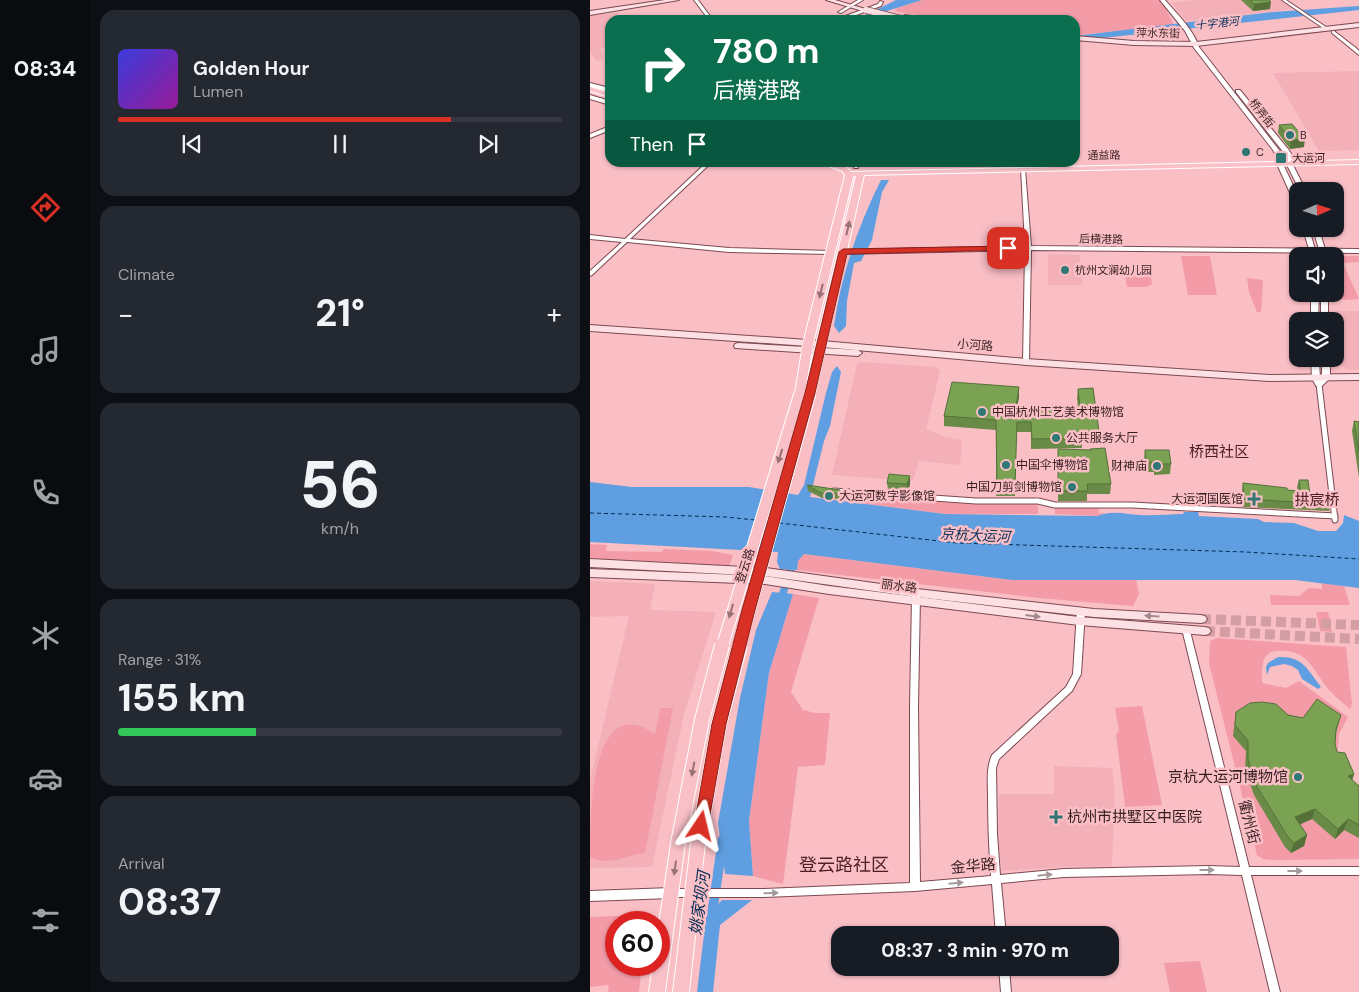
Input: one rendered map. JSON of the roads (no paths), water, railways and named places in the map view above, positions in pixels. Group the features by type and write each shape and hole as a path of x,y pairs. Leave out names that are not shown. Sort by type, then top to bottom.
{"main road":[{"path":"590,12 667,0"},
{"path":"590,12 676,0"},
{"path":"829,0 890,15"},
{"path":"841,0 852,5"},
{"name":"萍水东街","path":"1080,40 1115,44 1198,46 1359,27"},
{"path":"590,89 605,93"},
{"path":"590,95 605,98"},
{"name":"通益路","path":"1290,161 1359,156"},
{"name":"通益路","path":"858,168 1023,169 1280,161"},
{"name":"通益路","path":"1080,162 1359,162"},
{"name":"通益路","path":"845,169 889,167"},
{"path":"845,169 858,168"},
{"name":"登云路","path":"657,992 678,842 702,720 732,610 821,348 848,251 858,168"},
{"name":"登云路","path":"681,992 700,892 698,843 719,724 805,393 807,348 830,252 845,169"},
{"name":"小河路","path":"590,328 807,348"},
{"name":"小河路","path":"590,334 1269,378 1320,380 1359,377"},
{"name":"小河路","path":"821,348 1099,371 1359,383"},
{"name":"丽水路","path":"590,563 766,576 916,598 1205,631"},
{"name":"丽水路","path":"590,573 766,576"},
{"name":"丽水路","path":"1080,616 1201,619"}],"street":[{"path":"696,0 707,15"},
{"path":"840,12 861,0"},
{"name":"桥弄街","path":"1162,0 1276,150 1289,182"},
{"path":"1284,0 1330,30 1359,54"},
{"path":"848,15 854,12 862,13 880,5 881,2"},
{"name":"桥弄街","path":"1198,46 1290,161 1299,182"},
{"path":"590,85 605,89"},
{"path":"590,95 605,101"},
{"path":"590,136 605,130"},
{"path":"590,274 705,167"},
{"path":"1023,169 1028,248 1026,362"},
{"path":"590,237 729,250 830,252"},
{"name":"后横港路","path":"848,251 1028,248 1289,253"},
{"name":"后横港路","path":"1344,252 1359,251"},
{"path":"823,490 976,501 1038,501 1055,505 1132,505 1335,518 1318,367"},
{"path":"1320,380 1324,367"},
{"path":"915,887 916,598"},
{"path":"1000,926 992,826 992,768 995,757 1069,690 1077,674 1080,616"},
{"name":"衢州街","path":"1186,630 1275,992"},
{"name":"金华路","path":"590,896 700,892 764,893 915,887 1064,873 1209,870 1246,872 1359,871"},
{"path":"1005,976 1006,992"}],"water":[{"path":"896,0 922,0 880,15 865,15"},
{"name":"十字港河","path":"1359,6 1359,10 1080,40 1080,35 1273,12"},
{"path":"881,180 889,180 882,192 872,240 861,261 854,263 847,301 846,326 839,333 834,326 841,288 858,233"},
{"name":"京杭大运河","path":"837,366 841,372 830,426 824,441 810,497 945,514 1097,516 1113,513 1151,515 1198,512 1199,516 1294,523 1318,531 1336,531 1343,523 1344,515 1359,521 1359,588 1295,580 1012,580 804,554 798,561 797,570 780,569 777,562 778,552 590,542 590,482 632,487 749,487 798,495 804,485 832,372"},
{"path":"772,592 793,594 769,673 749,821 753,876 725,874 718,823 740,698 756,630"},
{"path":"1278,657 1299,661 1308,669 1321,687 1318,689 1302,679 1298,670 1284,664 1270,667 1267,675 1266,667 1268,663"},
{"path":"722,900 752,900 720,925 713,992 697,992 706,918"}],"waterway":[{"name":"姚家坝河","path":"780,602 794,560"},
{"name":"姚家坝河","path":"711,921 723,838"}],"tunnel":[{"path":"1201,619 1359,625"},
{"path":"1205,631 1359,639"}],"place":[{"name":"B","path":"1290,135"},
{"name":"C","path":"1246,152"},
{"name":"大运河","path":"1281,158"},
{"name":"杭州文澜幼儿园","path":"1065,270"},
{"name":"中国杭州工艺美术博物馆","path":"982,412"},
{"name":"公共服务大厅","path":"1056,438"},
{"name":"中国伞博物馆","path":"1006,465"},
{"name":"财神庙","path":"1157,466"},
{"name":"中国刀剪剑博物馆","path":"1072,487"},
{"name":"大运河数字影像馆","path":"829,496"},
{"name":"大运河国医馆","path":"1254,499"},
{"name":"京杭大运河博物馆","path":"1298,777"},
{"name":"杭州市拱墅区中医院","path":"1056,817"}],"district":[{"name":"桥西社区","path":"1219,452"},
{"name":"拱宸桥","path":"1317,500"},
{"name":"登云路社区","path":"844,865"}]}
